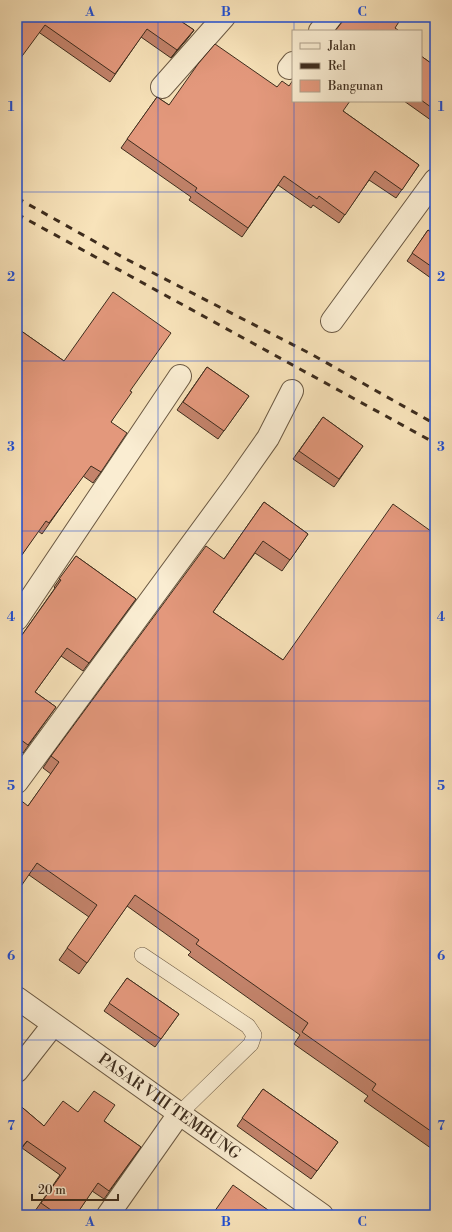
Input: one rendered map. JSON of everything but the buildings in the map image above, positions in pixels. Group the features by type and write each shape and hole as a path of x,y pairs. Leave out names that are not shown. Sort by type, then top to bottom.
{"street":[{"path":"162,87 224,17"},
{"path":"321,30 331,17"},
{"path":"332,321 435,180"},
{"path":"17,619 180,376"},
{"path":"17,782 235,485 268,438 292,391"},
{"name":"PASAR VIII TEMBUNG","path":"17,998 322,1215"},
{"path":"17,1071 54,1025"},
{"path":"108,1215 179,1114"}],"lane":[{"path":"142,955 248,1026 254,1035 251,1044 179,1114"}],"railway":[{"path":"17,198 126,259 311,354 435,424"},
{"path":"17,214 435,443"}]}
